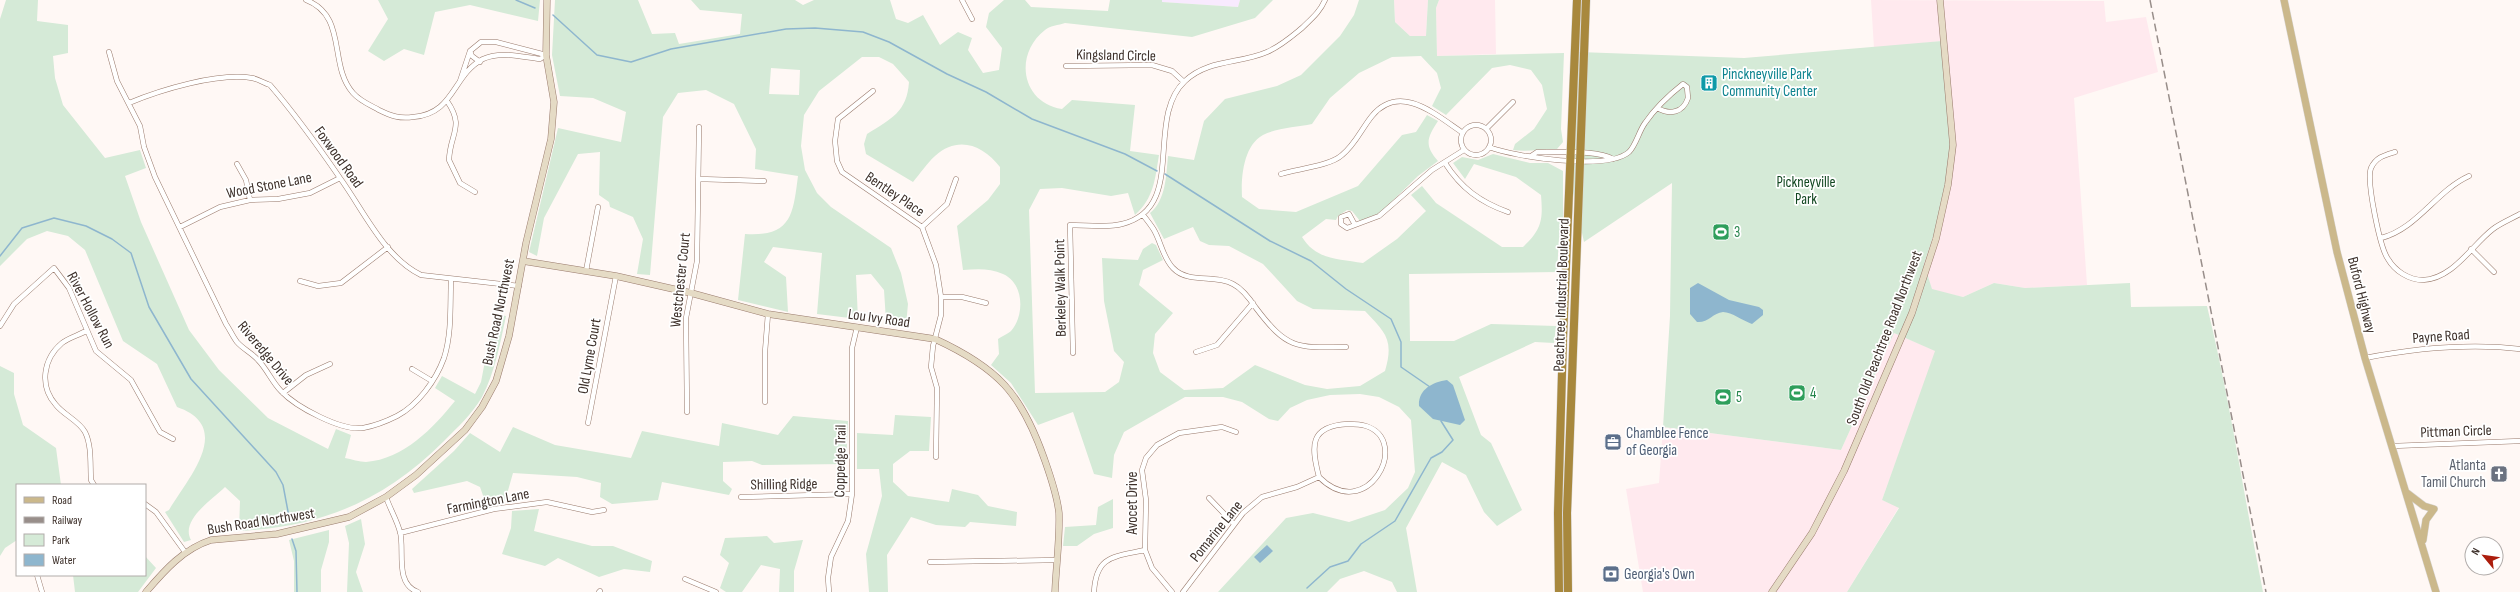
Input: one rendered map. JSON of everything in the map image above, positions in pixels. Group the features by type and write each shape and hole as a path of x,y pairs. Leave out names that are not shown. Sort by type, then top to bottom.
{"highway":[{"name":"Peachtree Industrial Boulevard","path":"1568,592 1567,513 1577,0"},
{"name":"Peachtree Industrial Boulevard","path":"1559,592 1558,508 1575,156 1586,0"}],"main road":[{"name":"Buford Highway","path":"2284,0 2337,252 2365,358 2393,446 2436,592"},
{"path":"2407,493 2424,506 2434,509 2424,526 2423,548"}],"street":[{"path":"306,0 312,2 329,18 337,38 341,66 347,84 363,102 390,116 401,118 430,114 440,109 460,81 480,62 495,55 540,59 546,55"},
{"name":"Bush Road Northwest","path":"146,592 165,570 185,552 211,540 277,534 321,525 349,517 386,497 448,446 465,430 482,407 496,381 502,364 522,261 553,122 554,102 546,55 547,0"},
{"path":"962,0 972,18"},
{"path":"1325,0 1313,18 1283,44 1266,53 1212,65 1195,73 1184,82 1174,95 1169,110 1157,194 1143,215 1154,230 1173,268 1184,275 1222,279 1234,284 1245,293 1274,331 1285,341 1299,346 1346,348"},
{"name":"South Old Peachtree Road Northwest","path":"1772,592 1810,537 1844,471 1912,313 1936,239 1948,185 1953,145 1940,0"},
{"path":"460,81 470,51 481,42 485,41 537,51 546,55"},
{"path":"470,51 472,56 480,62"},
{"name":"Riveredge Drive","path":"109,52 117,81 140,126 149,162 226,324 237,342 258,360 282,392 297,404 336,423 362,428 388,420 403,412 418,399 432,381 444,358 449,333 451,280"},
{"name":"Kingsland Circle","path":"1066,66 1152,65 1172,71 1184,82"},
{"name":"Foxwood Road","path":"129,103 170,86 227,78 253,78 270,86 280,97 340,178 388,247 408,269 421,276 518,286"},
{"path":"1489,147 1514,154 1531,156 1536,152 1575,156 1606,154 1613,159 1624,155 1631,148 1646,122 1657,108 1684,84 1687,87 1688,98 1682,108 1672,112 1657,108"},
{"name":"Bentley Place","path":"872,91 838,119 835,141 837,161 842,172 853,181 922,227 936,265 942,297 941,315 931,367 937,388 936,457"},
{"path":"447,100 455,112 457,129 449,160 460,183 475,192"},
{"path":"1281,174 1333,161 1343,155 1372,116 1381,107 1395,101 1410,101 1421,105 1463,132"},
{"path":"1486,129 1513,102"},
{"path":"1472,125 1478,125 1486,129 1490,136 1489,147 1483,154 1477,156 1471,155 1464,150 1460,140 1463,132 1472,125"},
{"name":"Westchester Court","path":"688,412 686,318 696,260 699,179 698,127"},
{"path":"1355,226 1379,216 1426,175 1464,150"},
{"path":"2396,152 2378,158 2370,174 2369,183 2385,255 2392,266 2403,274 2416,279 2424,280 2441,274 2493,229 2520,214"},
{"path":"1445,162 1464,188 1477,198 1508,212"},
{"path":"237,164 246,180 250,200"},
{"path":"2381,238 2405,227 2452,185 2469,176"},
{"name":"Wood Stone Lane","path":"180,226 220,207 250,200 278,199 310,193 340,178"},
{"path":"699,179 764,182"},
{"path":"922,227 947,204 956,179"},
{"path":"586,271 598,207"},
{"name":"Berkeley Walk Point","path":"1073,353 1070,226 1121,224 1143,215"},
{"path":"300,281 318,286 341,283 388,247"},
{"path":"2471,249 2494,272"},
{"name":"Lou Ivy Road","path":"522,261 616,276 691,293 768,314 805,321 857,326 936,339 954,348 998,378 1023,408 1034,431 1056,495 1058,513 1055,592"},
{"name":"River Hollow Run","path":"0,326 14,304 54,268 69,288 86,331 96,351 131,380 160,432 173,439"},
{"name":"Old Lyme Court","path":"588,424 616,276"},
{"path":"942,297 962,297 986,302"},
{"path":"1196,352 1206,351 1224,339 1253,303"},
{"path":"765,402 765,352 768,314"},
{"name":"Coppedge Trail","path":"829,592 828,578 831,557 848,521 852,494 852,348 857,326"},
{"path":"86,331 63,342 51,353 45,368 46,385 56,406 84,431 89,441 91,480 93,484"},
{"name":"Payne Road","path":"2365,358 2412,349 2453,346 2489,346 2520,349"},
{"path":"282,392 306,375 330,364"},
{"path":"412,369 432,381"},
{"path":"1348,424 1366,426 1379,435 1385,449 1384,462 1379,475 1369,485 1357,491 1344,492 1327,485 1319,477 1314,448 1316,438 1322,430 1330,425 1348,424"},
{"name":"Avocet Drive","path":"1172,592 1154,571 1145,550 1146,500 1142,470 1151,451 1165,440 1179,433 1222,427 1236,432"},
{"name":"Pittman Circle","path":"2393,446 2520,441"},
{"name":"Pomarine Lane","path":"1183,592 1243,512 1262,497 1297,487 1319,477"},
{"name":"Shilling Ridge","path":"741,497 852,494"},
{"path":"386,497 400,533 401,563 405,578 413,590 418,592"},
{"path":"1209,498 1234,524"},
{"name":"Farmington Lane","path":"400,533 494,508 547,502 592,512 604,510"},
{"path":"146,505 156,512 185,552"},
{"path":"1094,592 1095,579 1104,562 1110,558 1145,550"},
{"path":"930,562 1057,560"},
{"path":"37,576 42,592"},
{"path":"685,579 716,592"}],"shaded area":[{"path":"1162,0 1240,0 1238,7 1162,2"},
{"path":"1394,0 1428,0 1426,36 1410,36 1395,22"},
{"path":"1439,0 1495,0 1496,54 1437,56 1436,8"},
{"path":"1871,0 2104,1 2106,22 2146,17 2158,72 2074,98 2087,285 2025,288 1994,283 1963,297 1932,290 1924,264 1935,231 1942,41 1874,48"},
{"path":"1894,333 1936,351 1882,500 1899,507 1847,592 1643,592 1626,489 1659,483 1663,427 1841,450"}],"green space":[{"path":"6,0 38,0 37,21 68,25 68,53 53,56 55,78 63,105 105,158 140,150 146,168 125,176 141,222 189,330 219,370 268,418 328,449 336,429 351,435 345,458 366,462 380,460 393,455 405,448 427,431 455,401 435,388 442,376 475,394 481,382 494,314 506,316 497,358 482,397 464,420 422,462 375,494 350,507 298,524 269,528 239,531 240,501 225,487 193,518 189,533 191,540 184,542 165,512 169,510 195,469 202,454 205,440 203,427 194,416 177,407 157,364 123,341 85,250 68,236 47,231 27,239 0,266 0,19"},
{"path":"378,0 540,0 538,21 470,5 435,12 424,55 404,49 384,61 368,51 388,19"},
{"path":"555,0 638,0 652,34 675,33 679,44 740,34 742,14 700,10 691,0 795,0 803,5 814,0 890,0 896,19 908,23 923,15 940,45 958,32 972,38 968,50 983,73 999,70 1002,48 986,27 989,13 1004,0 1025,0 1031,7 1108,11 1110,0 1162,0 1162,2 1238,7 1240,0 1273,0 1255,18 1192,37 1065,23 1047,29 1035,40 1029,52 1026,64 1026,77 1038,98 1048,105 1062,109 1072,100 1135,105 1130,151 1159,155 1153,188 1146,202 1135,215 1128,193 1111,196 1062,188 1040,189 1029,210 1035,393 1105,392 1119,382 1124,362 1114,351 1104,301 1102,258 1138,260 1143,249 1152,243 1156,245 1163,260 1143,270 1139,285 1173,313 1155,334 1153,353 1160,372 1184,390 1223,388 1255,365 1305,385 1327,389 1360,386 1385,371 1389,352 1386,338 1383,331 1365,311 1313,309 1297,301 1263,264 1229,246 1209,245 1200,241 1193,227 1164,239 1150,213 1155,208 1162,195 1166,179 1168,156 1194,160 1204,121 1225,99 1277,86 1301,75 1340,36 1354,15 1359,0 1394,0 1395,22 1410,36 1426,36 1428,0 1439,0 1436,8 1437,56 1564,53 1561,129 1563,142 1557,149 1524,151 1513,150 1515,144 1534,129 1547,109 1542,85 1531,70 1510,65 1492,68 1446,115 1432,106 1441,88 1437,73 1421,56 1392,57 1359,73 1330,98 1312,124 1274,131 1263,135 1256,140 1247,154 1242,181 1242,197 1259,209 1296,212 1358,186 1402,135 1416,132 1427,115 1438,121 1429,137 1429,146 1438,161 1418,176 1380,213 1360,221 1352,211 1347,210 1338,216 1336,220 1326,219 1302,237 1308,245 1321,254 1337,259 1363,263 1397,239 1426,211 1411,195 1422,186 1436,203 1502,247 1523,247 1529,241 1540,224 1542,211 1541,195 1516,177 1474,164 1465,179 1453,163 1462,157 1478,160 1493,154 1530,163 1548,163 1563,171 1563,224 1559,238 1557,272 1409,274 1410,341 1454,341 1491,324 1556,326 1554,343 1535,342 1459,377 1481,435 1491,443 1522,510 1497,526 1484,512 1466,475 1442,462 1406,528 1417,592 1397,592 1392,582 1364,571 1340,579 1327,592 1218,592 1286,518 1313,513 1349,522 1385,510 1408,488 1415,472 1411,420 1399,407 1379,397 1360,394 1330,395 1307,400 1290,408 1278,421 1269,419 1242,402 1223,397 1185,397 1124,432 1114,455 1112,478 1094,474 1073,412 1038,425 1011,383 991,365 999,354 998,339 1011,331 1016,324 1019,317 1020,300 1015,284 1010,278 1003,274 983,269 963,270 957,226 988,200 1000,184 1000,167 993,159 978,148 961,144 952,146 935,156 913,182 866,154 864,144 867,134 896,114 905,101 908,92 909,82 893,64 879,57 862,57 819,91 804,115 801,146 805,170 817,193 831,207 891,248 901,273 908,304 906,325 886,321 884,290 871,274 856,275 858,319 817,314 822,253 773,247 764,262 786,277 788,312 738,300 745,234 772,232 781,227 791,212 798,176 755,169 756,149 734,104 706,90 678,93 663,117 650,275 637,274 643,239 633,217 610,207 609,202 599,195 600,152 578,154 544,218 537,256 529,252 558,128 621,142 626,112 593,98 560,96 552,55","holes":["771,68 800,70 799,95 769,94"]},
{"name":"Pickneyville Park","path":"1942,41 1950,146 1945,185 1935,231 1924,264 1932,289 1963,297 1994,283 2025,288 2130,283 2131,307 2207,306 2230,413 2263,592 1847,592 1899,508 1882,500 1935,351 1894,333 1841,450 1663,427 1670,316 1672,183 1584,242 1572,187 1579,52 1744,58"},
{"path":"0,366 14,373 14,394 23,425 56,448 61,484 16,484 16,541 5,548 0,556"},
{"path":"895,415 931,417 929,451 910,451 893,464 893,482 908,496 949,502 952,489 978,495 988,506 1017,512 1016,526 970,522 965,527 936,525 911,517 887,555 888,592 869,592 866,554 882,496 879,469 857,469 857,433 893,435"},
{"path":"793,416 848,421 846,464 762,465 752,461 723,462 723,481 732,489 729,495 662,482 658,500 612,504 600,497 601,483 577,477 513,473 505,501 486,504 480,487 467,481 414,493 412,489 454,451 470,433 500,452 513,427 555,445 631,458 642,431 719,446 722,423 778,435"},
{"path":"1113,499 1113,528 1094,534 1077,546 1063,546 1065,527 1096,525 1098,507"},
{"path":"539,509 534,531 592,546 613,546 652,561 650,572 624,569 599,577 558,558 545,566 502,554 511,528 512,511"},
{"path":"361,519 365,544 356,572 363,592 347,592 349,543 345,526"},
{"path":"329,530 329,542 321,570 321,592 294,592 294,561 289,540"},
{"path":"767,536 774,543 803,540 794,571 794,592 779,592 780,569 761,565 742,592 726,592 720,588 729,563 720,555 725,538"},
{"path":"146,557 156,568 138,592 75,592 73,576 146,576"}],"water":[{"path":"1698,283 1729,300 1759,307 1763,310 1763,315 1752,324 1726,312 1716,314 1704,321 1697,322 1690,314 1690,288"},
{"path":"1447,380 1453,385 1465,420 1460,425 1433,419 1419,406 1419,400 1423,391 1431,385"},
{"path":"1267,545 1273,551 1260,563 1254,557"}],"waterway":[{"path":"516,0 535,8"},
{"path":"553,15 597,55 631,62 671,49 786,29 815,28 863,32 889,42 947,74 986,92 1032,119 1125,154 1157,171"},
{"path":"1165,174 1270,241 1311,261 1346,289 1391,319 1401,342 1401,367 1430,387"},
{"path":"0,256 22,228 54,218 86,226 112,239 131,253 149,307 191,379 276,472 283,485 290,522"},
{"path":"1307,588 1330,567 1348,561 1361,544 1395,521 1431,458 1442,452 1453,440 1441,421"},
{"path":"292,539 296,551 297,592"}],"railway":[{"path":"2150,0 2266,592"}],"place":[{"name":"Pinckneyville Park Community Center","path":"1709,83"},
{"name":"3","path":"1721,232"},
{"name":"4","path":"1797,393"},
{"name":"5","path":"1723,397"},
{"name":"Chamblee Fence of Georgia","path":"1613,442"},
{"name":"Atlanta Tamil Church","path":"2499,474"},
{"name":"Georgia's Own","path":"1611,574"}]}
